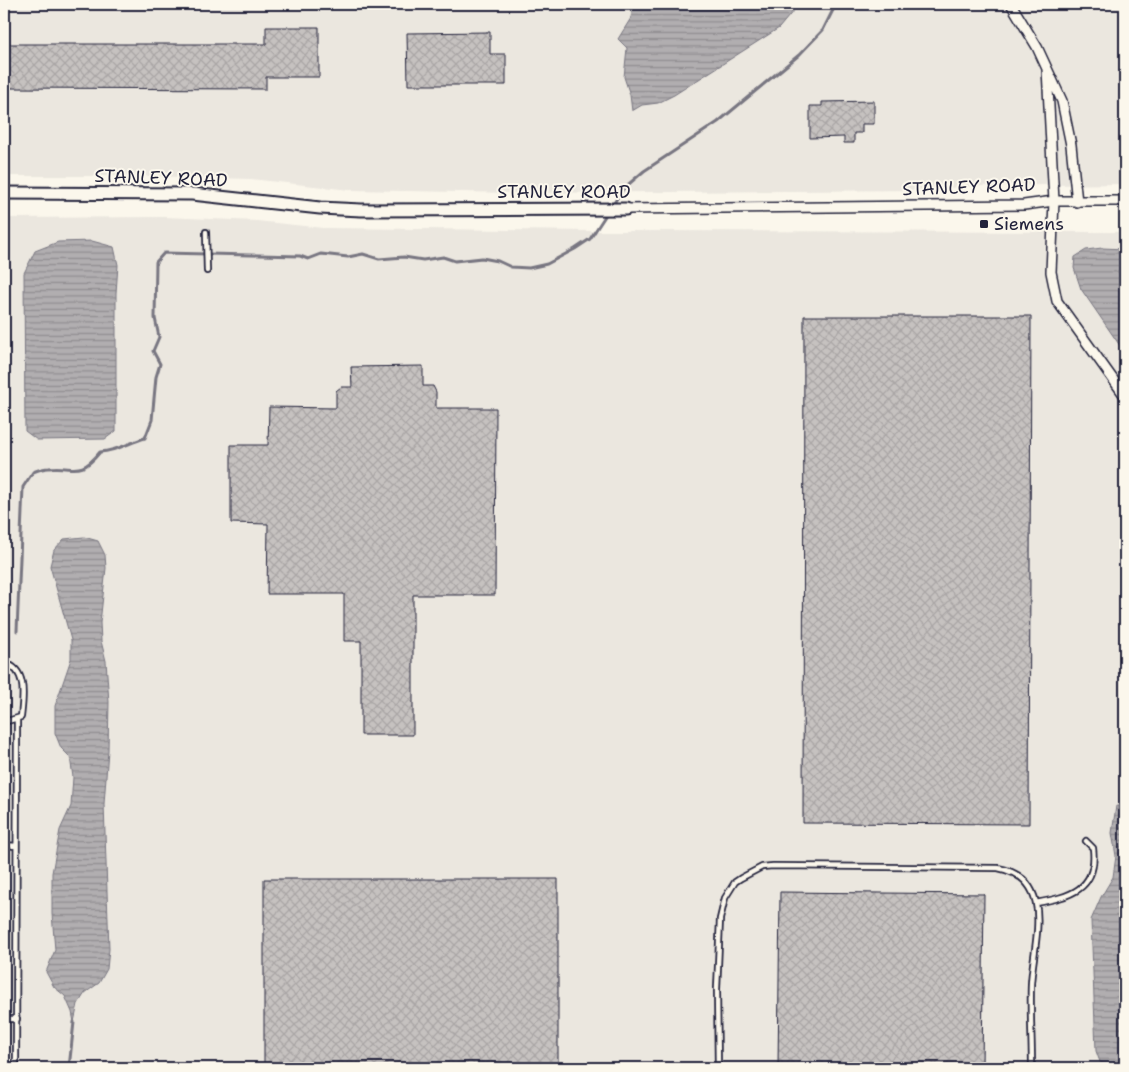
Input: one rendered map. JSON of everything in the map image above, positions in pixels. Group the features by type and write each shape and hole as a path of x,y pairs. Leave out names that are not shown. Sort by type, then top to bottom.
{"street":[{"path":"1011,4 1038,47 1064,108 1071,145 1077,202"},
{"path":"1047,69 1054,201 1051,272 1057,301 1125,396"},
{"name":"STANLEY ROAD","path":"4,192 192,194 320,208 362,210 592,210 1024,205 1054,201 1125,202"}],"lane":[{"path":"206,232 207,272"},
{"path":"4,663 9,664 20,675 24,692 21,717 4,722"},
{"path":"16,1068 17,718"},
{"path":"1036,903 1061,899 1082,888 1091,871 1093,858 1093,848 1086,841"},
{"path":"4,846 16,846"},
{"path":"718,1068 717,989 719,930 722,908 725,898 735,882 762,867 772,866 923,869 998,868 1008,870 1023,879 1032,890 1036,903 1037,931 1031,986 1032,1068"},
{"path":"4,1019 17,1019"}],"shaded area":[{"path":"4,4 1125,4 1125,184 975,186 924,190 515,193 350,190 251,179 145,176 4,176"},
{"path":"633,4 799,4 779,28 674,95 658,103 642,105 632,111 630,95 624,77 627,48 618,39 631,18"},
{"path":"165,217 257,221 323,228 597,231 1125,232 1125,1068 4,1068 4,218"},
{"path":"92,241 114,247 118,265 116,293 116,431 105,439 37,440 25,431 24,273 35,251 58,242"},
{"path":"1102,248 1125,249 1125,353 1081,289 1074,268 1075,257 1086,250"},
{"path":"84,537 98,541 105,555 106,568 100,623 101,641 106,661 109,702 104,804 109,949 107,969 99,983 85,993 78,1004 74,1022 65,996 54,987 46,972 55,950 52,914 52,873 60,830 71,806 73,777 70,757 61,748 55,733 55,706 71,659 71,640 50,566 54,550 64,539"},
{"path":"1116,806 1125,807 1125,1062 1111,1066 1100,1062 1096,1051 1091,920 1101,897 1113,877 1116,856 1112,833"}],"building":[{"path":"266,27 319,27 319,77 266,77 266,89 4,88 4,44 266,44"},
{"path":"490,32 490,54 506,54 506,85 408,85 407,33"},
{"path":"874,101 874,124 862,124 862,133 854,133 854,143 844,143 844,137 810,138 810,106 822,106 822,102"},
{"path":"804,316 1031,316 1029,824 803,823"},
{"path":"423,366 423,386 433,386 436,392 436,408 496,408 495,595 413,595 413,735 361,735 361,641 344,641 344,594 267,594 268,524 231,523 231,445 268,445 269,407 336,408 336,391 341,387 352,387 351,367"},
{"path":"264,879 558,879 558,1068 264,1068"},
{"path":"780,892 984,894 982,1068 778,1068"}],"waterway":[{"path":"612,206 623,189 644,171 718,122 799,55 823,30 836,4"},
{"path":"17,631 23,487 33,472 47,468 81,468 93,460 100,452 118,448 145,438 152,420 156,377 160,364 153,351 159,337 155,318 156,262 164,253 300,256 308,259 321,254 348,257 363,254 379,259 404,257 423,260 443,257 455,261 482,258 498,261 511,267 529,268 547,264 590,239 607,213"},
{"path":"69,1068 74,1022"}],"place":[{"name":"Siemens","path":"984,224"}]}
